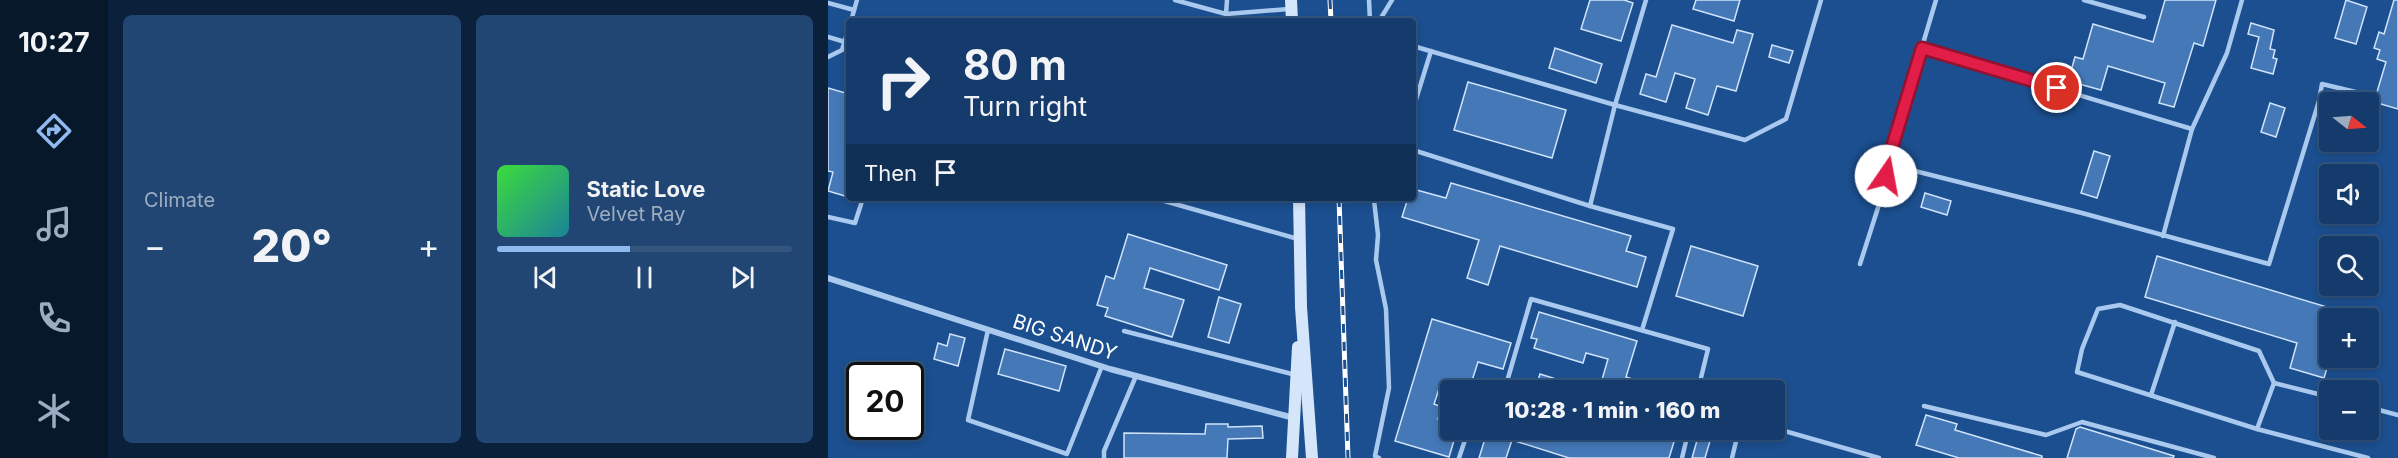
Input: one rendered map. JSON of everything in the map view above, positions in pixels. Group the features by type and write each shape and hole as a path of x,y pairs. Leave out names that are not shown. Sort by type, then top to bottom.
{"main road":[{"path":"1299,201 1301,307 1312,458"},
{"path":"1292,458 1301,307"}],"street":[{"name":"BIG SANDY","path":"828,278 1102,366 1294,418"}],"lane":[{"path":"852,18 857,0"},
{"path":"1175,0 1226,14 1292,10"},
{"path":"1226,14 1227,0"},
{"path":"1369,0 1370,18"},
{"path":"1381,18 1392,0"},
{"path":"1590,206 1615,105 1646,0"},
{"path":"1416,47 1745,140 1786,119 1821,0"},
{"path":"1860,264 1884,189 1887,164 1936,0"},
{"path":"2084,0 2144,17"},
{"path":"2163,236 2192,129 2227,53 2242,0"},
{"path":"828,3 854,10"},
{"path":"828,37 845,42"},
{"path":"828,57 842,50 846,38"},
{"path":"1922,48 2192,129"},
{"path":"1416,99 1431,51"},
{"path":"2321,92 2322,84 2356,92"},
{"path":"1887,164 2082,213 2269,264 2319,101"},
{"path":"1416,151 1590,206 1673,229 1642,330"},
{"path":"828,217 855,223 862,201"},
{"path":"1164,201 1301,240"},
{"path":"1374,201 1378,235 1376,260 1386,309 1389,388 1375,456 1379,458"},
{"path":"1507,380 1531,299 1708,349 1700,380"},
{"path":"2257,429 2274,383 2259,351 2120,305 2098,309 2082,349 2077,372 2257,429 2368,458"},
{"path":"2151,395 2175,322"},
{"path":"988,330 968,420 1067,454 1102,366"},
{"path":"1124,331 1296,375"},
{"path":"1104,458 1104,451 1136,376"},
{"path":"2274,383 2319,394"},
{"path":"1924,406 2046,435 2082,422 2214,458"},
{"path":"2379,410 2398,415"},
{"path":"1785,431 1879,458"},
{"path":"1459,458 1465,440"},
{"path":"1682,458 1686,440"},
{"path":"1732,458 1737,440"}],"building":[{"path":"1590,0 1624,0 1633,3 1621,41 1581,29"},
{"path":"1696,0 1740,0 1734,21 1693,9"},
{"path":"2165,0 2216,0 2203,46 2194,43 2174,107 2159,103 2165,83 2108,66 2101,90 2068,81 2075,57 2083,59 2093,24 2153,42"},
{"path":"2346,0 2367,7 2356,44 2335,38"},
{"path":"2394,0 2398,0 2398,109 2379,103 2379,92 2377,92 2386,62 2377,59 2380,50 2374,48 2379,32 2384,34"},
{"path":"2251,23 2274,30 2270,49 2275,50 2273,58 2277,59 2273,74 2251,68 2259,37 2248,34"},
{"path":"1672,25 1733,43 1737,30 1753,34 1736,91 1717,86 1708,115 1686,108 1695,79 1675,73 1666,102 1640,94 1646,74 1656,77"},
{"path":"1772,45 1793,51 1789,63 1769,57"},
{"path":"1555,48 1602,64 1596,83 1549,68"},
{"path":"1468,82 1566,110 1552,158 1454,130"},
{"path":"828,88 846,93 845,196 828,191 833,172 828,171"},
{"path":"2270,103 2285,108 2276,137 2261,132"},
{"path":"2094,151 2110,156 2097,198 2081,193"},
{"path":"1451,183 1631,236 1626,251 1646,257 1637,287 1500,246 1488,285 1467,278 1479,240 1402,217 1407,201 1416,201 1416,190 1446,198"},
{"path":"1925,193 1951,201 1947,215 1921,207"},
{"path":"1128,234 1227,265 1219,290 1150,268 1144,288 1184,300 1172,337 1105,316 1108,308 1097,305 1106,276 1114,279"},
{"path":"1691,246 1758,266 1743,316 1676,296"},
{"path":"2157,256 2330,308 2319,308 2319,368 2327,368 2324,378 2290,368 2297,343 2145,297"},
{"path":"1219,297 1241,304 1229,343 1208,337"},
{"path":"1539,312 1637,341 1626,377 1636,380 1602,380 1608,359 1586,353 1583,363 1534,348 1537,339 1531,338"},
{"path":"1432,319 1511,343 1503,369 1478,362 1472,380 1440,380 1434,404 1440,406 1438,419 1440,420 1440,440 1454,440 1449,457 1395,441"},
{"path":"950,334 965,338 958,366 934,359 938,343 947,346"},
{"path":"1005,349 1066,366 1059,391 998,374"},
{"path":"1540,374 1559,380 1538,380"},
{"path":"1926,415 1957,424 1955,430 2042,456 2042,458 1959,458 1916,445"},
{"path":"1206,424 1228,424 1228,427 1262,426 1263,438 1228,439 1227,458 1124,458 1124,433 1205,434"},
{"path":"2080,427 2174,456 2173,458 2067,458 2076,429"},
{"path":"1485,440 1512,440 1506,458 1479,458"},
{"path":"1512,440 1675,440 1669,458 1569,458"},
{"path":"1697,440 1710,441 1705,458 1692,458"}],"railway":[{"path":"1330,0 1331,18"},
{"path":"1339,201 1348,458"}],"route":[{"path":"1886,176 1887,164 1922,48 2057,88"}]}
